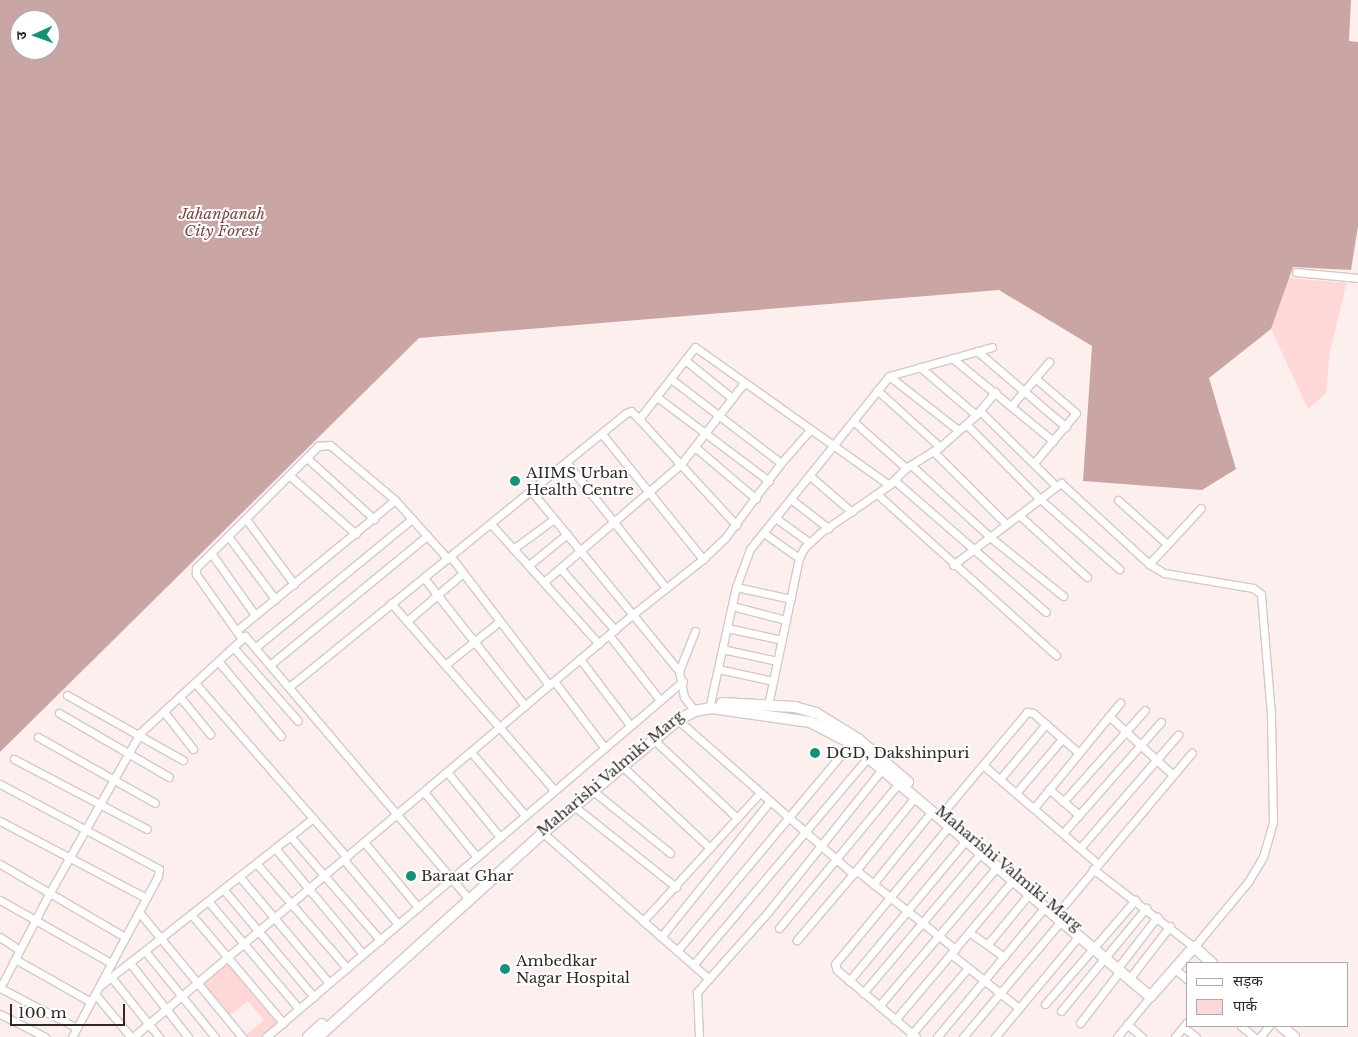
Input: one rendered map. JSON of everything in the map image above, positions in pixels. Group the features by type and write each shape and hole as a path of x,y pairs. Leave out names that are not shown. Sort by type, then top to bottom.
{"street":[{"path":"1296,272 1358,278"},
{"path":"639,419 685,360 698,347 744,383 810,430 835,444 892,483 974,549 1046,612"},
{"path":"710,704 736,587 744,560 877,390 889,376 992,347"},
{"path":"977,351 1066,427"},
{"path":"952,358 1053,441"},
{"path":"685,360 732,398"},
{"path":"1012,406 1049,362"},
{"path":"920,367 978,413 1034,463 1056,486"},
{"path":"889,376 958,430"},
{"path":"1034,463 1076,415 1074,410 1035,378"},
{"path":"671,379 781,463"},
{"path":"545,581 681,464 744,383"},
{"path":"877,390 940,447"},
{"path":"768,705 798,558 809,542 892,483 909,466 940,447 978,413 995,392"},
{"path":"657,398 768,481"},
{"path":"289,687 391,603 532,492 628,411 639,419 736,525"},
{"path":"853,421 1063,596"},
{"path":"966,424 1040,499 1119,569"},
{"path":"97,991 132,1037 228,959 324,875 632,615 704,560 736,525 781,463 810,430"},
{"path":"602,434 704,560"},
{"path":"242,639 196,574 198,566 322,444 330,445 395,500 463,573 604,747"},
{"path":"695,447 756,499"},
{"path":"933,451 1006,524"},
{"path":"307,458 374,519"},
{"path":"567,463 666,588"},
{"path":"289,475 356,534"},
{"path":"810,476 852,512"},
{"path":"953,565 1056,486 1065,485 1148,564 1173,575 1253,588 1263,599 1271,714 1273,821 1263,857 1248,882 1117,1037"},
{"path":"532,492 678,671 683,681 684,697 693,709"},
{"path":"877,494 953,565 1056,655"},
{"path":"236,631 395,500"},
{"path":"792,500 828,528"},
{"path":"1118,500 1167,544"},
{"path":"1148,564 1201,508"},
{"path":"1019,515 1087,577"},
{"path":"246,519 294,584"},
{"path":"513,549 554,519"},
{"path":"777,519 809,542"},
{"path":"256,647 412,520"},
{"path":"492,524 513,549 545,581 599,644"},
{"path":"528,564 566,534"},
{"path":"765,534 798,558"},
{"path":"228,536 275,600"},
{"path":"271,664 427,536"},
{"path":"211,553 255,615"},
{"path":"560,568 615,630"},
{"path":"407,621 463,573"},
{"path":"424,578 525,706"},
{"path":"736,587 791,599"},
{"path":"391,603 555,791"},
{"path":"732,606 786,620"},
{"path":"445,665 500,621"},
{"path":"727,628 782,640"},
{"path":"678,671 695,631"},
{"path":"609,635 660,700"},
{"path":"77,1028 0,988 35,919 140,733 246,637 271,664 396,815 468,898"},
{"path":"233,647 298,721"},
{"path":"722,650 778,661"},
{"path":"580,659 630,725"},
{"path":"218,661 281,736"},
{"path":"718,669 773,681"},
{"path":"266,1037 683,681"},
{"path":"194,683 313,818 398,924"},
{"path":"67,695 140,733 183,760"},
{"path":"180,697 210,734"},
{"path":"1034,808 1120,702"},
{"name":"Maharishi Valmiki Marg","path":"318,1037 468,898 656,730 676,714 710,704 795,707 816,713 850,734 938,814 1152,994"},
{"name":"Maharishi Valmiki Marg","path":"308,1037 543,833 693,709 712,708 793,718 829,729 852,743 915,797 938,814 949,826 1029,894 1058,916 1079,936 1094,946"},
{"path":"1063,802 1145,710"},
{"path":"164,712 193,749"},
{"path":"873,884 984,765 1027,712 1033,713 1079,754"},
{"path":"59,713 169,777"},
{"path":"1109,716 1173,775"},
{"path":"678,720 806,830 838,860 873,884 923,923 940,937 968,968 1019,1008"},
{"path":"1063,833 1162,722"},
{"path":"1000,779 1046,724"},
{"path":"1080,848 1178,735"},
{"path":"38,737 155,803"},
{"path":"1016,793 1062,739"},
{"path":"654,740 737,818"},
{"path":"677,951 788,816 852,743"},
{"path":"471,752 525,815"},
{"path":"963,1037 1000,993 1095,866 1192,752"},
{"path":"692,965 868,757"},
{"path":"14,759 101,802 147,829"},
{"path":"984,765 1080,848 1095,866 1135,900 1170,926 1211,962"},
{"path":"623,766 710,848"},
{"path":"699,1037 696,998 709,979 822,845 882,769"},
{"path":"447,772 500,837"},
{"path":"779,928 838,860 899,783"},
{"path":"0,784 159,869 139,912 72,1037"},
{"path":"1049,789 1078,816"},
{"path":"593,791 670,853"},
{"path":"424,792 477,857"},
{"path":"643,921 676,887 760,792"},
{"path":"797,940 915,797"},
{"path":"661,937 770,801"},
{"path":"575,807 676,887"},
{"path":"97,991 313,818"},
{"path":"0,820 146,898"},
{"path":"949,826 835,964 837,970 912,1036 968,968"},
{"path":"543,833 709,979"},
{"path":"290,836 380,940"},
{"path":"849,981 966,840"},
{"path":"364,842 418,907"},
{"path":"275,848 363,954"},
{"path":"864,992 981,853"},
{"path":"256,863 347,968"},
{"path":"0,864 125,937"},
{"path":"879,1006 940,937 997,867"},
{"path":"239,876 330,983"},
{"path":"895,1020 1013,880"},
{"path":"223,889 314,997"},
{"path":"988,944 1029,894"},
{"path":"0,900 111,963"},
{"path":"1045,1004 1135,900"},
{"path":"208,901 299,1009"},
{"path":"937,1037 1045,907"},
{"path":"1061,1011 1146,908"},
{"path":"139,912 197,985 242,1037"},
{"path":"191,914 283,1023"},
{"path":"1080,1023 1157,917"},
{"path":"1131,976 1170,926"},
{"path":"969,932 1004,957"},
{"path":"995,1037 1079,936"},
{"path":"0,937 19,950"},
{"path":"145,951 215,1037"},
{"path":"15,959 91,1002"},
{"path":"130,963 188,1037"},
{"path":"1175,969 1186,978"},
{"path":"111,978 159,1037"},
{"path":"0,1014 46,1037"},
{"path":"1127,1024 1142,1037"},
{"path":"1174,1037 1185,1024"},
{"path":"1188,1027 1196,1037"},
{"path":"1242,1027 1254,1037"},
{"path":"1260,1037 1268,1027"}],"green space":[{"name":"Jahanpanah City Forest","path":"0,0 1351,0 1349,41 1358,42 1358,226 1351,270 1293,267 1271,329 1209,378 1236,469 1202,490 1083,481 1092,346 999,290 419,338 0,752"},
{"path":"1289,278 1347,283 1330,351 1326,393 1308,409 1271,329"},
{"path":"227,960 280,1023 264,1037 244,1037 264,1020 248,1001 227,1018 199,985"}],"place":[{"name":"AIIMS Urban Health Centre","path":"515,481"},
{"name":"DGD, Dakshinpuri","path":"815,753"},
{"name":"Baraat Ghar","path":"411,876"},
{"name":"Ambedkar Nagar Hospital","path":"505,969"}]}
